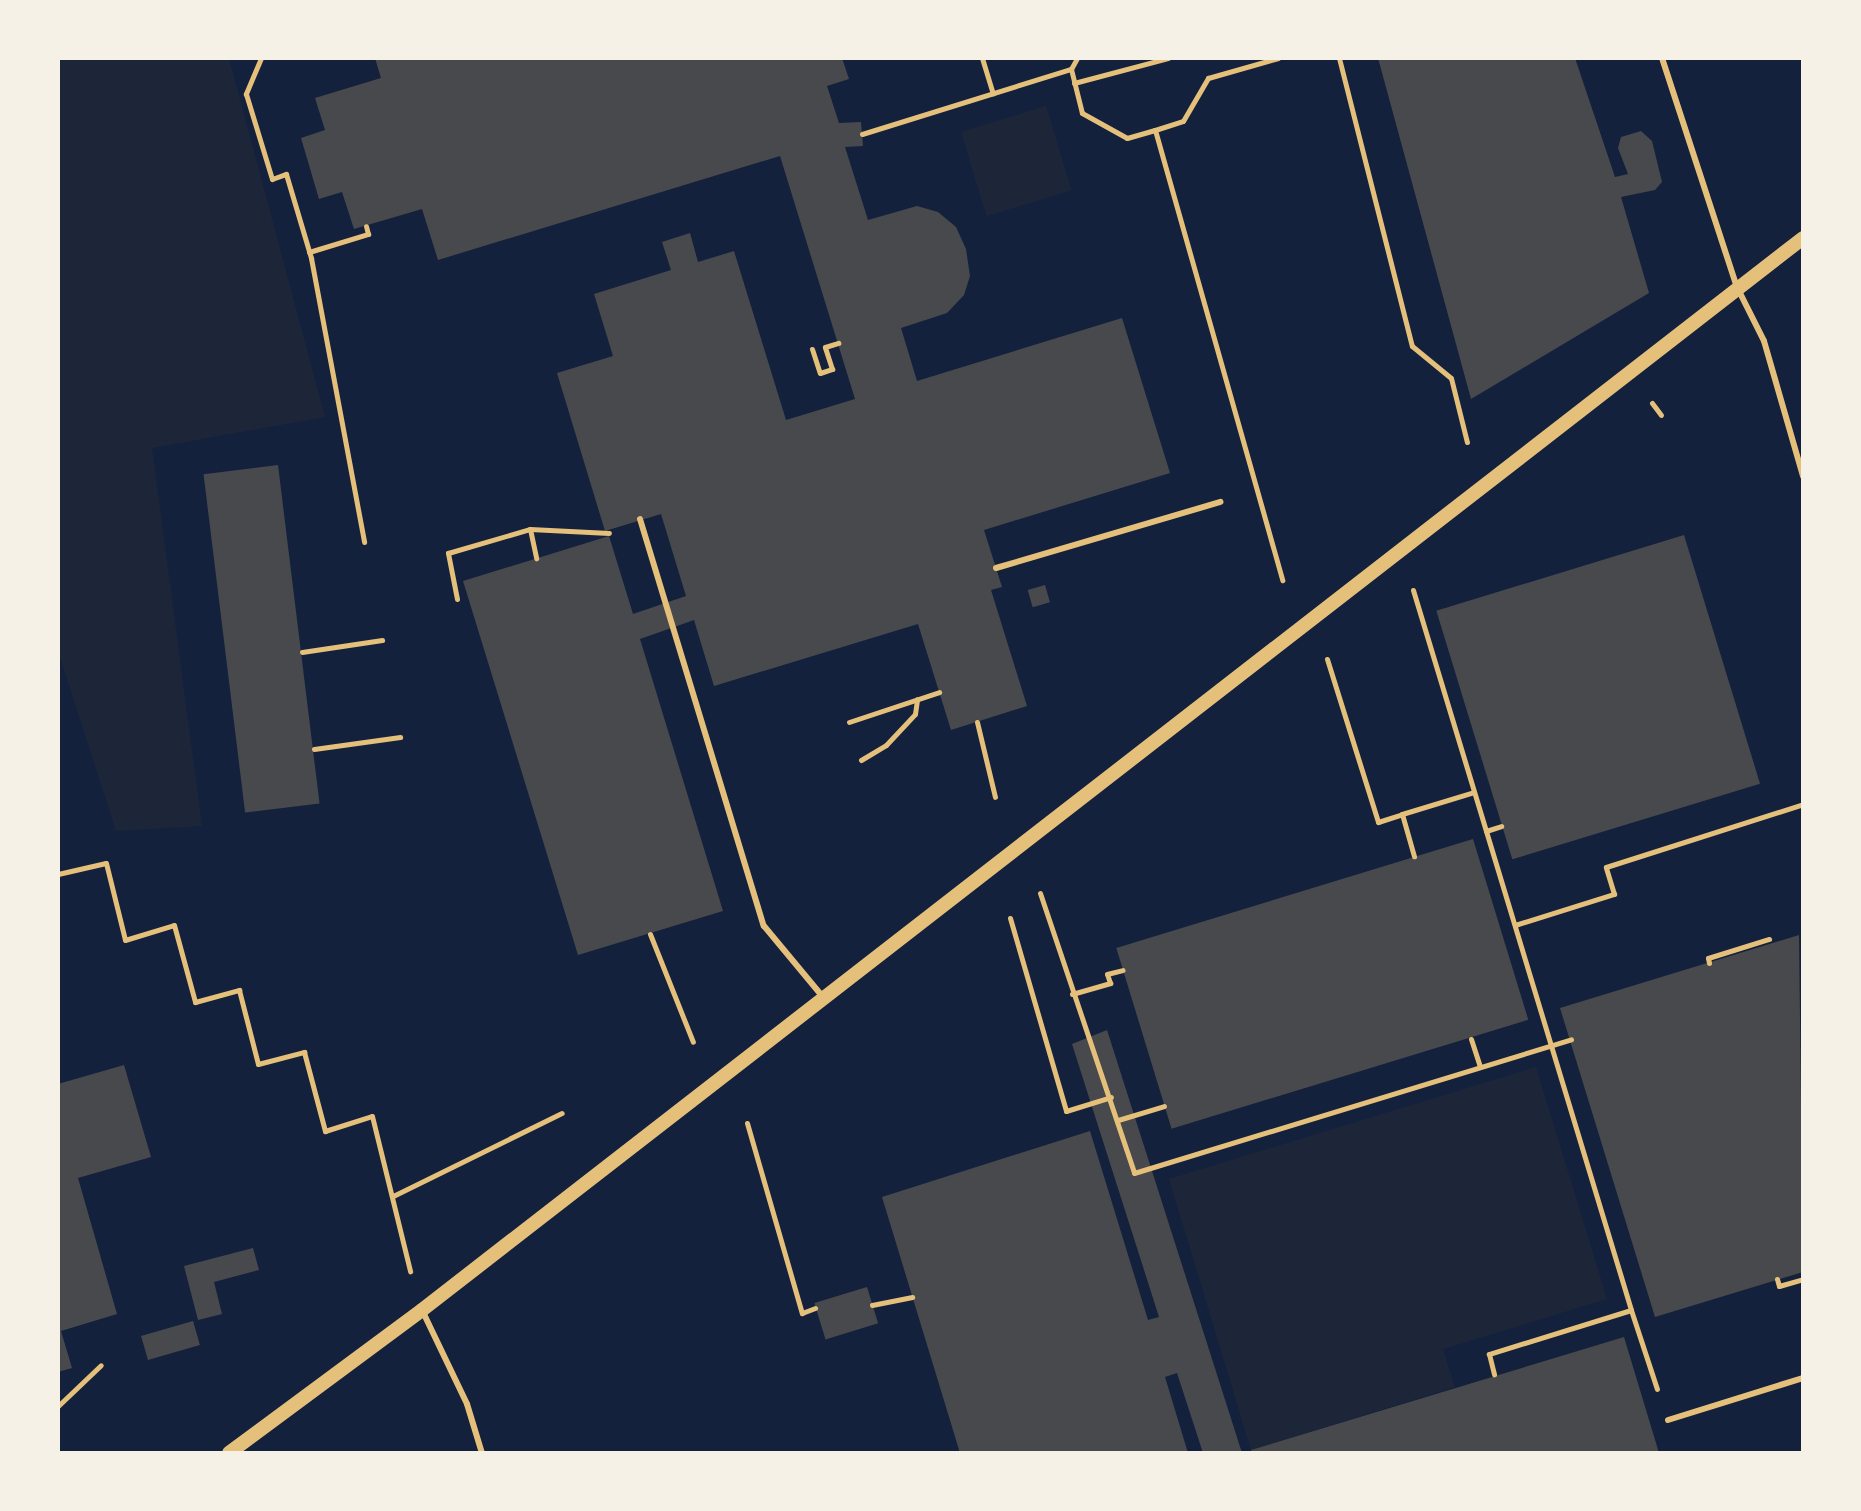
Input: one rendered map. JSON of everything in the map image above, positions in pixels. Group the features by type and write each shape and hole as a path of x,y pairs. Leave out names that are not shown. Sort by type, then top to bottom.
{"street":[{"path":"229,1453 422,1310 1399,548 1803,238"}],"lane":[{"path":"1662,58 1737,287 1764,341 1803,476"},
{"path":"996,568 1220,502"},
{"path":"640,519 764,926 823,997"},
{"path":"422,1310 467,1404 482,1453"},
{"path":"1668,1420 1803,1378"}],"path":[{"path":"261,58 246,94 272,179 286,174 309,252 364,542"},
{"path":"982,58 993,93"},
{"path":"1077,58 1071,69 1082,113 1127,138 1183,121 1208,78 1278,58"},
{"path":"1074,83 1168,58"},
{"path":"1339,58 1412,346 1451,378 1467,442"},
{"path":"862,134 1071,69"},
{"path":"1155,130 1282,580"},
{"path":"309,252 368,234 366,226"},
{"path":"812,349 820,373 832,369 825,347 838,343"},
{"path":"530,529 536,558"},
{"path":"457,599 448,553 530,529 645,537"},
{"path":"1399,548 1631,1310 1668,1420"},
{"path":"302,652 382,640"},
{"path":"1327,659 1378,822 1474,792"},
{"path":"849,722 939,692"},
{"path":"861,760 886,745 915,714 917,699"},
{"path":"977,722 995,797"},
{"path":"314,749 400,737"},
{"path":"1515,925 1614,894 1606,867 1803,804"},
{"path":"1402,814 1414,856"},
{"path":"1486,831 1501,826"},
{"path":"58,874 106,863 125,940 174,925 195,1002 239,990 258,1064 304,1052 325,1131 372,1116 403,1243"},
{"path":"1040,893 1134,1173 1571,1039"},
{"path":"1010,918 1066,1111 1111,1097"},
{"path":"650,934 693,1042"},
{"path":"1709,963 1708,958 1769,939"},
{"path":"1072,994 1110,983 1107,974 1123,970"},
{"path":"1471,1039 1480,1066"},
{"path":"1118,1120 1164,1106"},
{"path":"393,1196 562,1113"},
{"path":"747,1123 802,1313 815,1308"},
{"path":"1777,1279 1779,1286 1803,1279"},
{"path":"872,1305 912,1297"},
{"path":"1494,1374 1489,1354 1631,1310"},
{"path":"58,1406 101,1365"}],"shaded area":[{"path":"58,58 229,58 325,417 152,448 202,826 116,831 58,651"},
{"path":"1046,106 1072,190 987,216 961,132"},
{"path":"1536,1067 1607,1299 1443,1349 1455,1387 1251,1450 1169,1179"}],"building":[{"path":"375,58 842,58 849,79 827,86 839,123 861,122 863,146 845,147 868,220 917,206 938,212 956,227 966,249 970,276 964,295 947,313 901,328 917,381 1122,318 1170,473 984,530 1002,587 991,590 1027,706 951,730 918,624 714,686 694,620 640,639 723,911 578,955 463,581 609,536 633,614 686,596 661,514 605,531 557,373 613,356 594,294 671,270 662,242 690,233 698,262 734,251 786,420 855,399 780,156 438,260 422,209 354,229 342,192 319,199 301,138 325,130 315,98 381,78"},
{"path":"1378,58 1575,58 1615,177 1628,174 1618,148 1621,137 1641,131 1652,141 1662,182 1655,190 1621,197 1649,293 1471,399"},
{"path":"278,465 320,803 245,813 204,474"},
{"path":"1684,535 1760,784 1512,859 1436,611"},
{"path":"1045,585 1050,602 1033,607 1028,590"},
{"path":"1473,839 1528,1020 1172,1129 1116,948"},
{"path":"1799,935 1803,1272 1655,1317 1560,1008"},
{"path":"1107,1030 1242,1453 1203,1453 1177,1373 1165,1377 1188,1453 960,1453 882,1197 1090,1131 1148,1320 1159,1317 1072,1044"},
{"path":"124,1065 151,1157 78,1178 117,1314 61,1331 72,1368 58,1372 58,1084"},
{"path":"253,1248 259,1270 214,1282 222,1314 198,1320 184,1266"},
{"path":"867,1287 878,1323 826,1339 814,1303"},
{"path":"193,1321 200,1345 148,1360 141,1336"},
{"path":"1624,1337 1659,1453 1252,1453 1251,1450"}]}
